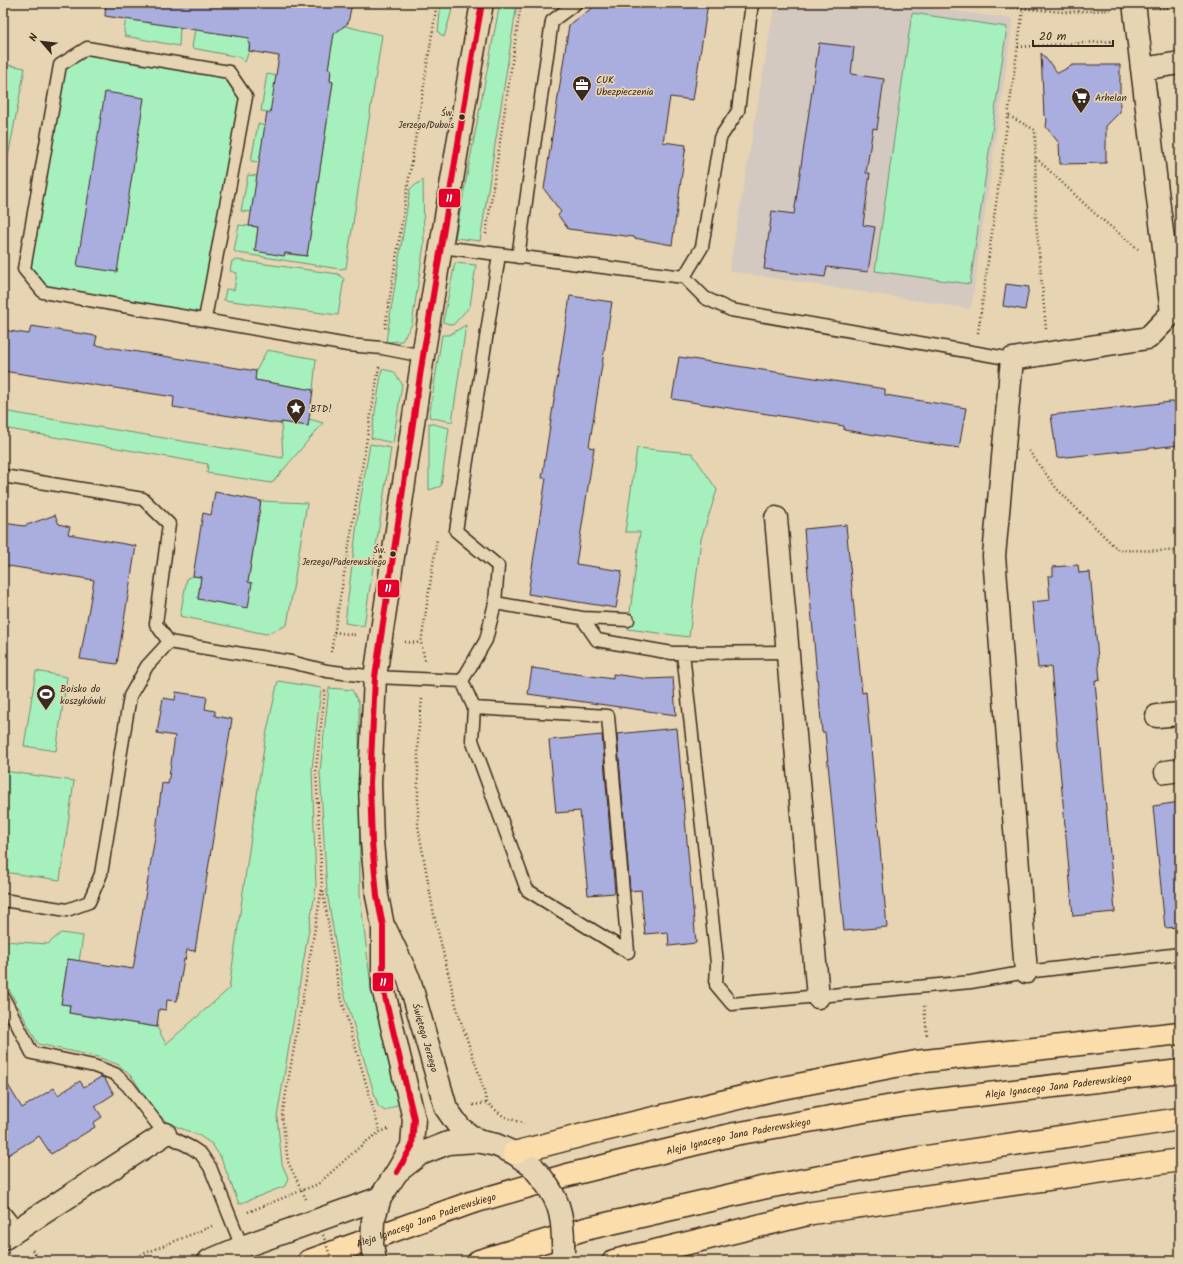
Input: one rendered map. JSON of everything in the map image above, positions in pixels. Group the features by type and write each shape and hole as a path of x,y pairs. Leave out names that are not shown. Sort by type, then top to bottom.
{"main road":[{"path":"514,1153 772,1090 916,1062 1180,1033"},
{"name":"Aleja Ignacego Jana Paderewskiego","path":"310,1261 477,1201 564,1176 735,1134 904,1104 1180,1071"},
{"path":"480,1261 585,1230 762,1188 920,1158 1180,1120"},
{"path":"614,1261 812,1213 1180,1160"}],"street":[{"name":"Świętego Jerzego","path":"375,1261 372,1245 373,1221 380,1198 412,1146 414,1119 383,988 383,926 377,896 372,842 370,784 375,677 440,247 482,3"},
{"path":"1026,972 994,556 1012,359 1148,338 1172,313 1135,6"},
{"path":"1142,69 1180,63"},
{"path":"776,518 818,997"},
{"path":"1157,716 1180,714"},
{"name":"Świętego Jerzego","path":"383,926 409,979 446,1108 460,1128 477,1141"},
{"path":"11,1235 165,1134"},
{"path":"397,1172 420,1154 448,1143 477,1141 496,1145 514,1153 533,1167 549,1185 559,1206 564,1229 562,1257"},
{"path":"209,1261 242,1247 380,1198"}],"lane":[{"path":"518,257 552,21 576,3"},
{"path":"684,277 702,247 720,138 738,111 752,3"},
{"path":"205,319 246,97 229,72 87,48 60,65 24,269 43,292 348,345 382,348 423,356"},
{"path":"440,247 684,277 705,298 731,310 1012,359"},
{"path":"462,681 486,640 495,603 498,566 456,531 499,255"},
{"path":"3,476 143,499 169,524 156,624 169,642 291,662 327,671 375,677 462,681"},
{"path":"495,603 582,618 628,620"},
{"path":"582,618 597,640 672,653 788,652"},
{"path":"3,900 67,910 90,902 101,874 130,696 146,666 169,642"},
{"path":"683,653 717,963 716,984 732,1004 971,982 1026,972 1180,954"},
{"path":"462,681 474,708 472,740 527,890 628,952 608,716 474,708"},
{"path":"3,997 32,1053 94,1066 115,1074 128,1086 165,1134 201,1154 210,1167 242,1247"},
{"path":"3,1211 11,1235"}],"path":[{"path":"380,1132 339,990 322,888 316,769 327,671 382,348 437,3"},
{"path":"958,3 1003,5 1023,9 1064,12 1135,6 1180,7"},
{"path":"975,352 1023,9"},
{"path":"1018,47 1138,39"},
{"path":"1009,116 1035,130 1036,220 1049,353"},
{"path":"1035,158 1093,212 1167,273"},
{"path":"1006,421 1057,489 1118,550 1180,552"},
{"path":"334,632 357,636"},
{"path":"401,641 421,643"},
{"path":"303,1190 288,1162 282,1116 322,888"},
{"path":"922,986 927,1037"},
{"path":"323,1235 332,1261"},
{"path":"35,1254 40,1261"}],"shaded area":[{"path":"775,3 899,3 1013,19 971,309 729,271"}],"green space":[{"path":"441,3 454,3 444,37 438,32"},
{"path":"500,3 517,3 480,241 455,238"},
{"path":"912,13 1007,27 970,284 875,271"},
{"path":"126,19 180,27 179,46 125,36 124,30"},
{"path":"305,20 345,26 382,35 346,268 340,269 238,253 234,251 239,225 258,227 255,251 307,256 333,82 330,81 331,69 328,69 330,55"},
{"path":"195,29 249,38 249,51 245,62 239,57 192,48"},
{"path":"87,48 229,72 246,97 205,319 49,293 24,269 60,65"},
{"path":"3,64 25,68 3,183"},
{"path":"267,74 283,77 280,114 261,111"},
{"path":"258,124 266,126 270,164 251,161"},
{"path":"248,175 258,176 251,212 241,211"},
{"path":"423,180 424,244 412,324 402,341 386,342 410,189"},
{"path":"236,260 338,274 344,279 338,315 224,300 226,289 234,290 237,273 230,271 232,261"},
{"path":"455,263 476,265 470,306 453,325 443,322"},
{"path":"466,325 452,422 429,417 442,335 449,335"},
{"path":"267,350 316,359 313,390 255,380 256,371"},
{"path":"382,369 394,372 402,384 393,443 371,438"},
{"path":"3,411 283,458 281,422 308,426 309,419 323,423 272,483 207,473 208,464 3,428"},
{"path":"429,423 449,428 441,486 429,490"},
{"path":"370,444 391,448 364,626 345,623 358,515"},
{"path":"637,448 692,453 717,490 701,539 689,637 628,629 640,532 625,532"},
{"path":"261,501 307,503 287,625 266,634 180,616 187,578 193,576 201,577 198,599 248,607 248,582"},
{"name":"Boisko do koszykówki","path":"36,671 67,677 56,751 24,746"},
{"path":"278,681 321,688 312,769 316,887 277,1117 282,1164 288,1178 285,1186 239,1204 221,1158 212,1144 200,1136 168,1123 153,1109 133,1078 119,1065 98,1057 38,1044 3,978 3,941 48,944 61,933 83,936 79,961 68,959 61,1004 70,1005 69,1013 157,1027 166,1044 229,989 265,740"},
{"path":"329,688 352,690 359,703 360,895 371,987 399,1104 385,1111 378,1106 343,989 327,892 320,771"},
{"path":"4,771 74,781 60,880 3,872"}],"building":[{"path":"106,3 224,3 245,6 245,3 352,3 348,23 334,34 328,69 331,69 330,81 333,82 307,256 285,253 284,256 255,251 258,227 249,226 267,112 270,113 279,56 249,51 249,38 105,16"},
{"path":"599,3 708,3 693,100 670,97 663,142 686,145 672,245 634,237 568,229 558,215 561,212 544,189 569,25"},
{"path":"819,43 854,47 851,74 884,79 877,129 873,128 866,173 870,173 863,225 875,227 868,272 827,267 825,277 764,269 772,211 794,214"},
{"name":"Arhelan","path":"1041,53 1058,73 1073,65 1120,65 1120,112 1106,126 1106,163 1060,164 1059,143 1046,127 1047,119 1044,116"},
{"path":"105,92 144,98 117,272 77,266"},
{"path":"1006,284 1029,287 1025,310 1003,306"},
{"path":"570,296 612,302 589,447 594,448 576,564 622,571 616,608 528,594 546,478 542,478"},
{"path":"31,326 97,336 95,345 256,371 255,380 313,390 308,426 281,422 281,424 173,407 174,397 3,371 3,330 29,334"},
{"path":"679,357 885,389 885,395 966,408 959,448 844,430 844,426 672,399"},
{"path":"1180,401 1180,445 1057,458 1051,415"},
{"path":"215,492 261,501 248,582 252,583 248,608 198,599 201,577 193,576 203,513 211,515"},
{"path":"55,515 59,524 70,527 68,534 136,546 117,664 80,659 94,580 3,565 3,523 24,526"},
{"path":"846,525 862,693 866,692 887,927 844,931 825,732 822,732 804,529"},
{"path":"1078,565 1079,573 1090,572 1100,680 1095,681 1115,912 1073,916 1051,667 1038,668 1032,602 1050,600 1048,576 1053,576 1053,567"},
{"path":"532,668 613,679 613,674 648,679 673,678 676,715 528,694"},
{"path":"176,692 207,697 205,709 215,711 215,716 232,719 195,951 187,950 185,960 184,959 177,1001 167,1000 166,1010 159,1009 157,1027 69,1013 70,1005 61,1004 68,959 133,969 156,831 162,783 168,784 175,736 157,733 163,698 175,700"},
{"path":"677,728 696,943 669,946 668,932 645,934 641,890 630,891 617,734"},
{"path":"602,735 615,893 588,895 580,811 556,813 549,740"},
{"path":"1180,802 1180,927 1165,928 1153,806"},
{"path":"3,1077 22,1108 54,1088 58,1095 80,1081 84,1087 101,1077 104,1078 114,1094 95,1106 102,1117 93,1123 95,1127 51,1154 39,1136 3,1158"}],"transit line":[{"name":"11","path":"397,1172 412,1146 414,1119 383,988 383,926 377,896 372,842 370,784 375,677 423,356 482,3"}],"place":[{"name":"CUK Ubezpieczenia","path":"582,102"},
{"name":"Arhelan","path":"1081,114"},
{"name":"Św. Jerzego/Dubois","path":"462,117"},
{"name":"BTD!","path":"296,425"},
{"name":"Św. Jerzego/Paderewskiego","path":"393,554"},
{"name":"Boisko do koszykówki","path":"46,711"}]}
